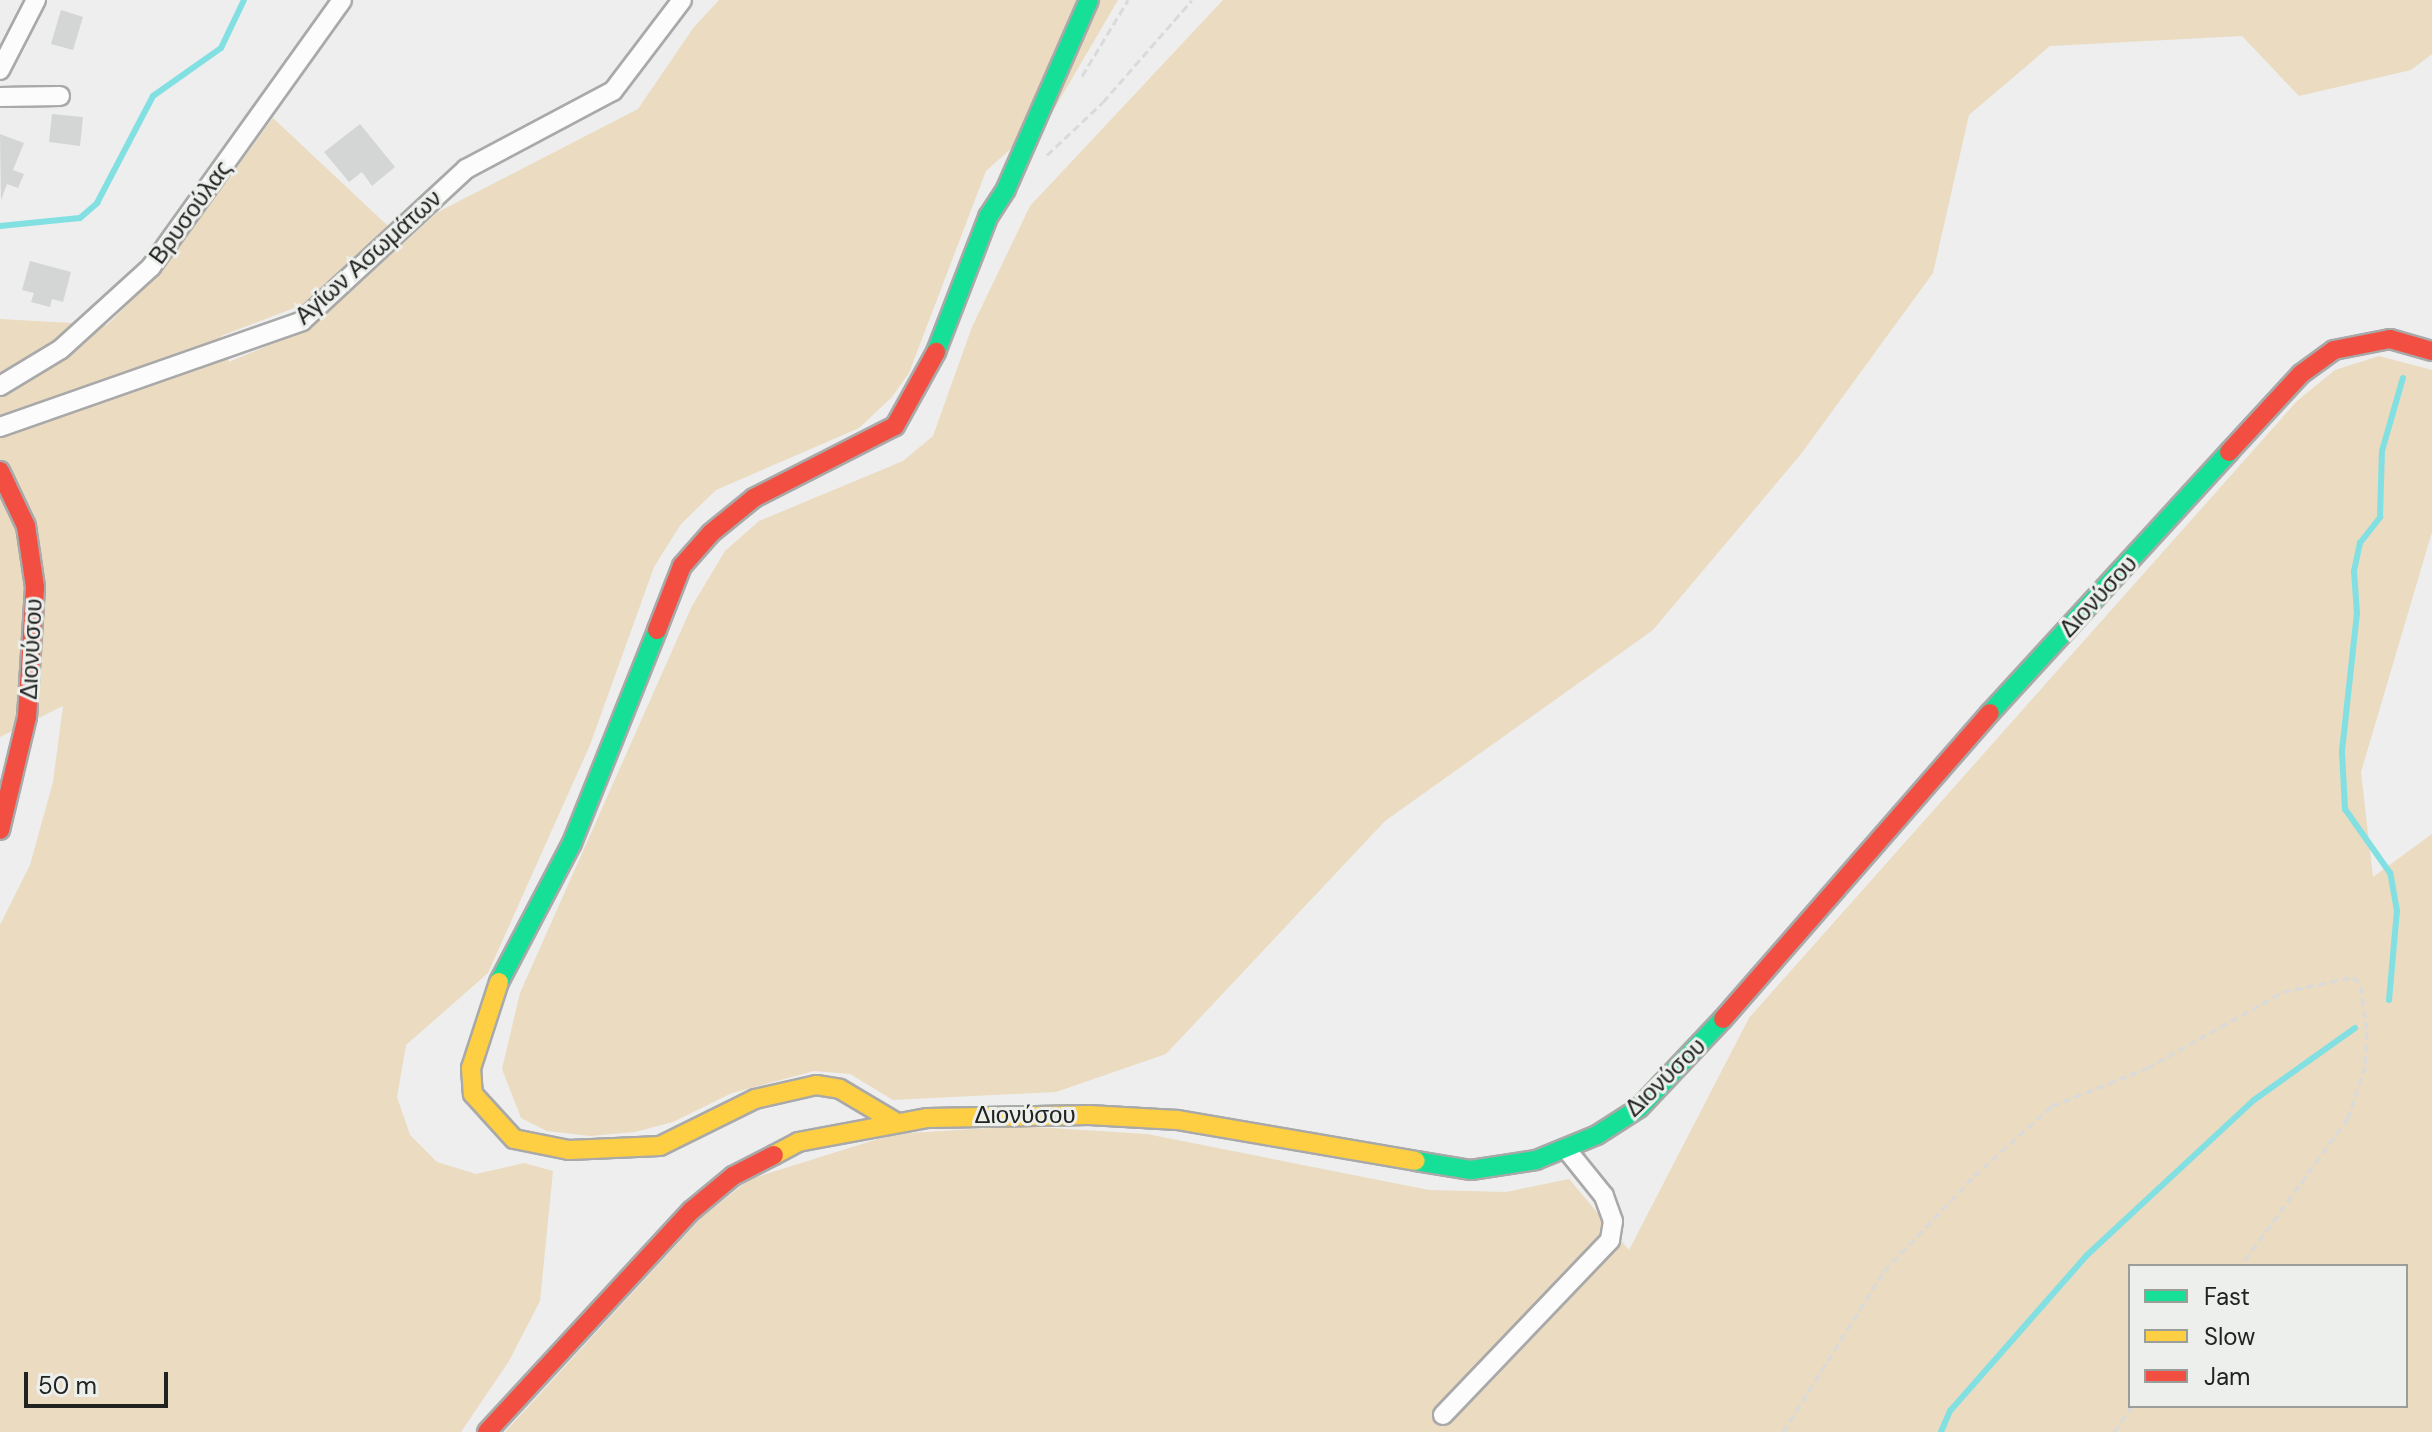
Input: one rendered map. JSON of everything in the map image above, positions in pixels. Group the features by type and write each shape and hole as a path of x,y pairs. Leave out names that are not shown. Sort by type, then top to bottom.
{"main road":[{"path":"894,1121 840,1089 816,1085 755,1099 660,1146 569,1150 514,1139 473,1094 471,1068 490,999 572,843 682,566 711,533 754,498 895,426 929,372 988,217 1006,189 1089,0"},
{"name":"Διονύσου","path":"487,1432 719,1186 798,1142 894,1121 1000,1113 1177,1120 1471,1170 1567,1150 1639,1108 1681,1067 1971,734 2301,374 2334,350 2368,341 2390,339 2432,351"},
{"name":"Διονύσου","path":"0,471 26,526 35,587 27,717 0,830"}],"street":[{"path":"0,70 36,0"},
{"name":"Βρυσούλας","path":"0,386 61,349 151,267 342,0"},
{"name":"Αγίων Ασωμάτων","path":"0,427 302,321 466,169 613,91 682,0"},
{"path":"0,97 60,96"},
{"path":"1443,1415 1610,1240 1613,1221 1604,1196 1567,1150"}],"path":[{"path":"1081,78 1128,0"},
{"path":"1057,131 1045,158 1103,102 1192,0"},
{"path":"1783,1432 1884,1271 1974,1176 2052,1106 2160,1062 2283,992 2353,977 2361,986 2367,1032 2365,1066 2348,1118 2242,1264"},
{"path":"2114,1432 2131,1408"}],"shaded area":[{"path":"719,0 1118,0 1053,111 986,171 909,373 892,397 859,428 716,490 681,524 654,567 590,745 488,973 406,1045 397,1097 410,1135 437,1162 476,1174 524,1163 553,1171 540,1301 509,1361 461,1432 0,1432 0,925 30,865 53,782 63,706 0,737 0,319 107,325 162,270 273,118 388,226 302,305 221,336 229,362 312,327 438,212 638,109 694,27"},
{"path":"1223,0 2432,0 2432,54 2411,70 2299,96 2242,36 2050,46 1969,115 1933,273 1801,454 1653,630 1385,821 1166,1054 1056,1092 893,1100 850,1074 814,1071 732,1093 673,1122 635,1132 590,1136 547,1131 521,1118 502,1069 520,993 692,606 725,551 759,521 903,461 933,436 972,327 1030,206"},
{"path":"2379,356 2432,370 2432,532 2361,772 2373,877 2432,834 2432,1432 505,1432 701,1218 750,1179 894,1134 1020,1126 1147,1134 1429,1190 1506,1192 1569,1179 1629,1250 1749,1018 2297,401 2335,370"}],"building":[{"path":"61,10 83,17 73,50 51,44"},
{"path":"52,114 83,117 80,146 49,142"},
{"path":"360,124 395,167 372,186 362,172 349,182 324,152"},
{"path":"0,134 24,143 13,170 24,174 18,188 7,184 1,200"},
{"path":"30,261 71,272 63,302 52,299 50,307 31,302 34,293 22,290"}],"waterway":[{"path":"0,226 80,218 97,203 153,96 221,48 244,0"},
{"path":"2389,1000 2397,911 2390,873 2345,809 2342,751 2357,614 2354,571 2360,543 2380,517 2382,451 2403,378"},
{"path":"1941,1432 1950,1411 2086,1256 2254,1100 2355,1028"}],"traffic: fast":[{"path":"936,352 988,217 1006,189 1089,0"},
{"path":"1990,713 2229,452"},
{"path":"499,982 572,843 657,630"},
{"path":"1416,1161 1471,1170 1536,1160 1597,1135 1639,1108 1723,1019"}],"traffic: slow":[{"path":"499,982 471,1068 473,1094 514,1139 569,1150 660,1146 755,1099 816,1085 840,1089 894,1121"},
{"path":"774,1155 798,1142 928,1118 1089,1115 1177,1120 1416,1161"}],"traffic: jam":[{"path":"2229,452 2301,374 2334,350 2390,339 2432,351"},
{"path":"657,630 682,566 711,533 754,498 895,426 936,352"},
{"path":"0,471 26,526 35,587 27,717 0,830"},
{"path":"1723,1019 1990,713"},
{"path":"487,1432 691,1211 733,1176 774,1155"}]}
